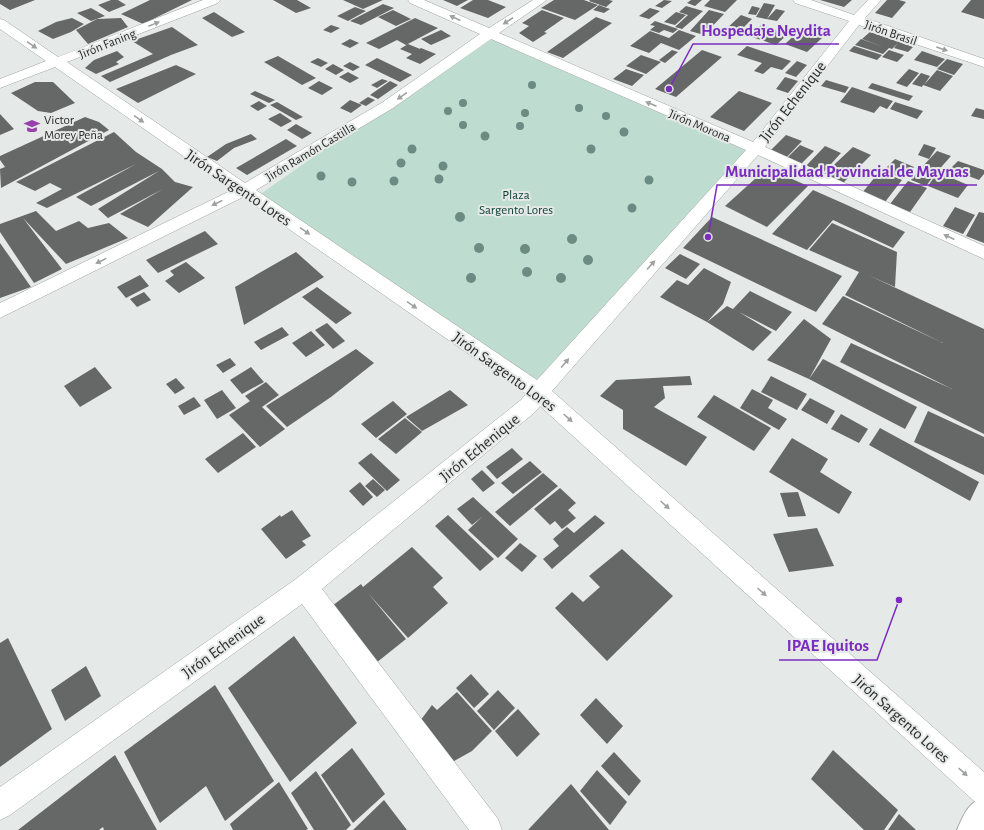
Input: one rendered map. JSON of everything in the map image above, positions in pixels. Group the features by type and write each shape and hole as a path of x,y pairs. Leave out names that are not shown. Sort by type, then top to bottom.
{"street":[{"name":"Jirón Faning","path":"0,84 214,0"},
{"name":"Jirón Morona","path":"414,0 754,149 984,253"},
{"name":"Jirón Ramón Castilla","path":"0,311 244,190 388,105 490,33 541,0"},
{"name":"Jirón Brasil","path":"799,0 984,63"},
{"name":"Jirón Echenique","path":"0,805 304,587 528,406 754,149 856,20 875,0"},
{"name":"Jirón Sargento Lores","path":"0,23 539,392 984,791"},
{"path":"304,587 487,830"},
{"path":"974,830 984,812"}],"green space":[{"name":"Plaza Sargento Lores","path":"490,33 750,146 539,392 255,198"}],"building":[{"path":"0,0 35,0 10,10 0,4"},
{"path":"111,0 118,0 126,5 109,12 98,5"},
{"path":"150,0 192,0 143,24 121,14"},
{"path":"273,0 297,0 311,8 296,13"},
{"path":"343,0 383,0 363,9"},
{"path":"443,0 468,0 457,6"},
{"path":"473,0 488,0 506,7 488,18 460,8"},
{"path":"554,0 584,0 598,5 575,20 541,8"},
{"path":"664,0 672,1 662,8 655,6"},
{"path":"691,0 702,0 695,6 687,3"},
{"path":"710,0 737,0 725,12 704,6"},
{"path":"820,0 852,0 844,7"},
{"path":"887,0 899,0 906,2 892,18 875,13"},
{"path":"971,0 984,0 984,19 961,12"},
{"path":"589,1 613,1 606,7"},
{"path":"764,3 775,5 767,19 776,9 785,11 777,21 756,17"},
{"path":"383,4 394,8 361,25 350,21"},
{"path":"599,5 610,9 604,13 593,10"},
{"path":"686,6 703,11 682,29 675,27 688,15 679,12"},
{"path":"752,6 760,8 756,15 748,14"},
{"path":"355,7 366,11 348,21 337,16"},
{"path":"91,8 105,16 91,21 77,13"},
{"path":"650,8 660,11 649,19 639,16"},
{"path":"393,10 411,19 396,26 378,17"},
{"path":"542,10 564,18 544,32 547,33 533,42 519,33 529,26 522,23"},
{"path":"709,10 724,14 704,35 690,31"},
{"path":"214,12 245,32 232,37 202,18"},
{"path":"676,12 686,15 675,25 664,22"},
{"path":"741,15 752,19 734,37 722,33"},
{"path":"596,17 612,23 563,58 547,52"},
{"path":"72,18 84,24 71,32 53,39 38,31 56,22"},
{"path":"121,18 128,27 88,44 76,30 97,19"},
{"path":"415,18 438,28 406,45 397,40 379,49 366,43"},
{"path":"655,21 678,29 673,33 664,30 659,33 650,30 655,26 650,25"},
{"path":"331,25 340,28 331,33 323,30"},
{"path":"761,25 788,34 776,45 749,36"},
{"path":"172,27 198,45 171,55 110,82 101,76 153,54 132,41"},
{"path":"441,30 451,36 431,45 421,39"},
{"path":"679,30 696,36 679,50 661,43 649,53 630,46 650,31 669,38"},
{"path":"799,31 822,38 807,52 785,44"},
{"path":"870,32 913,47 908,52 894,48 898,43 892,49 889,48 883,54 855,45 861,39 884,47 862,39"},
{"path":"350,39 359,43 350,48 341,44"},
{"path":"408,44 420,49 412,54 400,49"},
{"path":"747,46 791,61 782,70 771,67 763,74 754,71 762,63 737,55"},
{"path":"854,46 882,55 877,60 849,51"},
{"path":"421,48 436,54 420,64 406,58"},
{"path":"672,50 678,52 665,63 659,60"},
{"path":"702,50 722,57 676,97 655,89"},
{"path":"889,50 904,55 897,62 882,57"},
{"path":"117,51 124,57 116,62 119,64 96,74 85,68 94,60"},
{"path":"922,51 945,59 937,67 914,60"},
{"path":"641,55 661,62 646,74 626,66"},
{"path":"278,56 316,78 302,85 264,62"},
{"path":"318,58 328,63 321,67 310,62"},
{"path":"377,58 412,75 400,82 365,65"},
{"path":"947,59 963,64 954,75 937,69"},
{"path":"797,61 807,65 796,77 785,73"},
{"path":"350,62 360,67 353,71 343,66"},
{"path":"333,64 344,70 336,75 325,69"},
{"path":"176,65 196,74 138,103 116,89"},
{"path":"626,69 644,75 632,86 613,79"},
{"path":"909,69 919,73 907,87 896,83"},
{"path":"937,70 953,76 940,91 923,85 922,87 912,84 921,73 930,76 924,85"},
{"path":"348,72 359,78 350,83 339,77"},
{"path":"785,77 798,81 788,93 776,89"},
{"path":"382,79 388,81 377,88 371,85"},
{"path":"826,80 849,87 845,93 821,86"},
{"path":"319,81 333,88 322,95 308,88"},
{"path":"390,81 398,85 378,99 370,95"},
{"path":"35,82 53,82 75,103 51,113 38,111 11,93"},
{"path":"872,83 913,96 909,101 868,88"},
{"path":"852,87 893,101 887,109 880,106 874,113 840,102"},
{"path":"255,91 275,100 269,103 250,94"},
{"path":"739,91 772,103 744,131 710,117"},
{"path":"368,97 375,100 366,106 359,103"},
{"path":"350,100 362,105 351,113 340,108"},
{"path":"259,101 267,106 258,111 250,106"},
{"path":"277,102 303,117 296,120 270,105"},
{"path":"895,102 923,111 917,119 890,109"},
{"path":"976,108 984,110 984,119 971,116"},
{"path":"280,113 292,121 281,127 268,119"},
{"path":"0,114 14,129 0,135"},
{"path":"85,117 99,122 109,130 1,188 0,169 5,167 0,160 0,156"},
{"path":"296,124 312,133 302,139 287,130"},
{"path":"114,132 136,152 162,169 175,182 193,187 148,227 120,214 163,189 108,218 98,209 159,171 91,206 76,197 136,164 47,208 36,203 62,189 50,183 35,191 16,182"},
{"path":"251,134 257,139 234,148 217,161 207,157 226,144"},
{"path":"786,135 802,141 786,158 770,151"},
{"path":"286,139 297,146 247,175 236,168"},
{"path":"924,144 936,148 929,159 918,155"},
{"path":"800,145 814,151 801,164 787,158"},
{"path":"825,146 841,153 821,175 804,168"},
{"path":"853,147 871,155 841,185 822,176"},
{"path":"937,151 951,156 936,173 922,167"},
{"path":"895,159 914,167 903,179 884,170"},
{"path":"958,161 984,170 984,174 979,180 950,169"},
{"path":"767,168 808,186 767,227 725,206"},
{"path":"920,168 935,174 926,186 911,180"},
{"path":"939,170 968,185 958,198 928,186"},
{"path":"880,171 902,180 885,202 862,193"},
{"path":"908,181 927,188 910,212 890,204"},
{"path":"813,190 905,232 893,248 833,220 807,250 772,234"},
{"path":"955,207 975,215 963,234 943,226"},
{"path":"36,211 56,231 79,221 88,228 109,223 128,238 66,264 23,218 62,269 34,283 0,232 0,224"},
{"path":"979,212 984,213 984,243 966,236"},
{"path":"712,217 842,276 816,312 683,248"},
{"path":"832,223 897,252 895,287 868,275 984,329 984,434 840,362 851,343 952,389 822,324 843,296 943,343 845,295 859,272 809,250"},
{"path":"205,231 218,244 158,273 146,260"},
{"path":"0,243 31,287 0,298"},
{"path":"296,252 324,277 244,325 235,287"},
{"path":"680,254 700,264 686,279 665,268"},
{"path":"186,262 205,278 179,293 165,281 174,275 170,271"},
{"path":"704,268 731,282 723,304 707,322 660,297 677,280 688,285"},
{"path":"140,275 149,286 126,298 117,287"},
{"path":"317,287 352,313 336,324 302,297"},
{"path":"750,291 792,312 776,331 739,312 772,332 753,351 707,322 727,306 733,309"},
{"path":"144,292 151,300 137,307 130,299"},
{"path":"804,319 831,339 809,379 767,360"},
{"path":"327,323 345,341 333,349 315,330"},
{"path":"282,327 289,335 261,350 254,342"},
{"path":"311,331 325,345 306,357 292,343"},
{"path":"356,349 374,363 331,397 287,427 266,406"},
{"path":"230,358 236,365 223,373 216,365"},
{"path":"823,359 917,407 905,429 809,379"},
{"path":"95,367 112,388 80,407 64,386"},
{"path":"251,367 264,382 242,394 230,380"},
{"path":"690,376 692,385 663,386 665,398 654,407 707,437 686,466 623,429 623,410 600,396 616,380"},
{"path":"771,376 807,394 797,410 761,392"},
{"path":"176,378 185,388 175,394 166,384"},
{"path":"266,382 279,395 262,407 285,429 260,447 229,415 250,401 245,396"},
{"path":"752,389 773,400 768,408 787,419 779,430 740,408"},
{"path":"222,390 236,408 217,419 204,400"},
{"path":"450,390 468,405 422,431 406,417"},
{"path":"714,395 771,428 754,451 697,417"},
{"path":"194,397 201,406 184,415 178,406"},
{"path":"810,398 835,411 827,424 801,410"},
{"path":"393,401 407,414 376,438 361,424"},
{"path":"928,411 984,437 984,475 914,442"},
{"path":"841,414 868,429 859,443 831,429"},
{"path":"405,418 422,432 396,454 378,439"},
{"path":"880,428 979,482 970,501 869,445"},
{"path":"243,433 256,447 218,473 205,459"},
{"path":"792,438 828,459 820,472 852,492 839,514 769,472"},
{"path":"512,448 523,459 497,479 486,467"},
{"path":"371,453 400,480 387,491 358,463"},
{"path":"530,461 542,472 513,494 501,483"},
{"path":"482,470 495,483 483,492 471,479"},
{"path":"543,473 558,486 510,526 495,512"},
{"path":"373,479 385,490 377,497 365,486"},
{"path":"360,482 373,497 363,506 349,491"},
{"path":"560,488 576,503 568,510 576,518 562,529 555,521 550,525 534,509"},
{"path":"798,492 806,516 788,517 780,493"},
{"path":"473,497 518,539 498,558 468,530 483,516 472,525 457,509"},
{"path":"292,510 311,536 302,541 306,545 286,559 261,529 280,515 281,517"},
{"path":"448,515 494,559 480,571 435,526"},
{"path":"595,515 605,523 552,569 543,559 559,546 553,539 567,527 574,533"},
{"path":"817,528 834,566 789,572 773,534"},
{"path":"520,543 537,556 522,572 505,558"},
{"path":"412,547 443,578 433,587 448,603 408,638 368,593 406,639 371,667 328,609 361,584 363,587"},
{"path":"622,549 673,596 607,661 555,608 572,592 583,602 600,587 589,576"},
{"path":"294,636 357,723 290,782 228,688"},
{"path":"8,638 52,729 0,767 0,643"},
{"path":"86,666 101,696 65,721 51,690"},
{"path":"471,674 489,694 474,708 456,688"},
{"path":"215,685 274,781 225,821 206,786 160,823 124,752"},
{"path":"498,690 515,708 494,730 477,711"},
{"path":"457,692 492,731 472,751 447,765 417,725 432,705 437,710"},
{"path":"596,698 623,726 607,744 580,715"},
{"path":"518,709 540,734 517,757 495,731"},
{"path":"352,748 385,794 353,823 321,775"},
{"path":"833,750 898,810 884,830 864,830 811,779"},
{"path":"614,752 641,781 629,796 601,766"},
{"path":"115,755 157,830 104,830 103,827 99,830 18,830"},
{"path":"597,770 627,802 610,825 580,791"},
{"path":"316,771 351,825 346,830 314,830 291,793"},
{"path":"279,782 308,829 233,830 230,824"},
{"path":"571,784 609,830 528,830"},
{"path":"384,800 407,830 353,830"},
{"path":"899,814 916,830 888,830"}],"place":[{"name":"Hospedaje Neydita","path":"669,89"},
{"name":"Victor Morey Peña","path":"32,126"},
{"name":"Municipalidad Provincial de Maynas","path":"708,237"},
{"name":"IPAE Iquitos","path":"899,600"}]}
